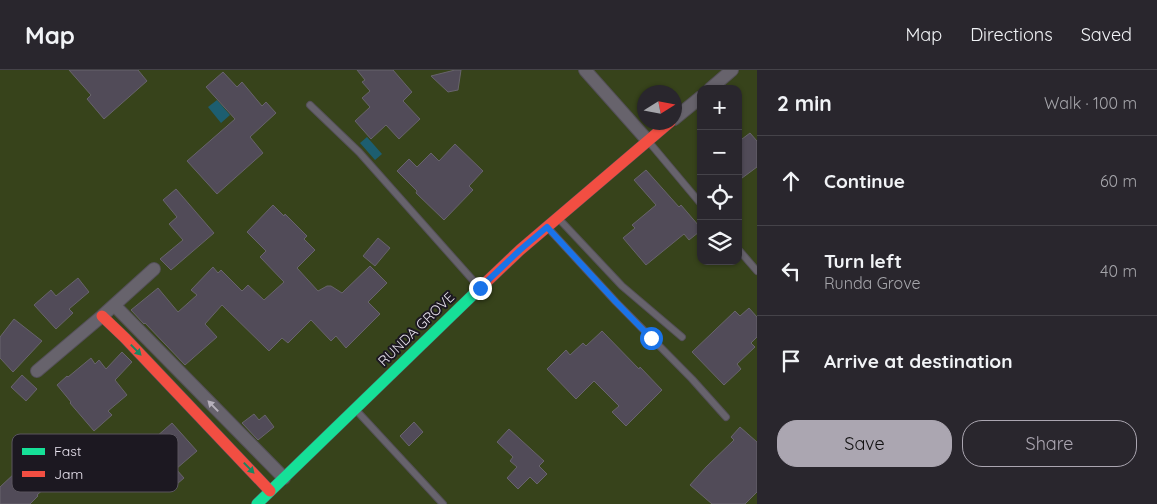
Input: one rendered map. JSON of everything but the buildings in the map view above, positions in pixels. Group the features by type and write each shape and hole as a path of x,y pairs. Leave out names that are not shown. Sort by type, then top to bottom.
{"street":[{"path":"585,70 648,141"},
{"path":"715,85 732,70"},
{"path":"682,112 697,100"},
{"name":"RUNDA GROVE","path":"257,504 520,250 661,130"},
{"path":"37,371 154,269"},
{"path":"114,305 284,478"},
{"path":"102,316 132,345 270,491"}],"lane":[{"path":"310,105 359,152 480,288"},
{"path":"648,141 697,199"},
{"path":"558,218 622,286 682,337"},
{"path":"547,227 726,417"},
{"path":"742,254 757,271"},
{"path":"355,409 443,504"}],"green space":[{"path":"0,70 757,70 757,504 0,504"}],"water":[{"path":"217,100 230,115 221,123 208,107"},
{"path":"367,137 382,154 375,160 360,143"}],"traffic: fast":[{"path":"257,504 480,288"}],"traffic: jam":[{"path":"480,288 520,250 661,130"},
{"path":"102,316 270,491"}],"route":[{"path":"480,288 547,227 651,338"}]}
